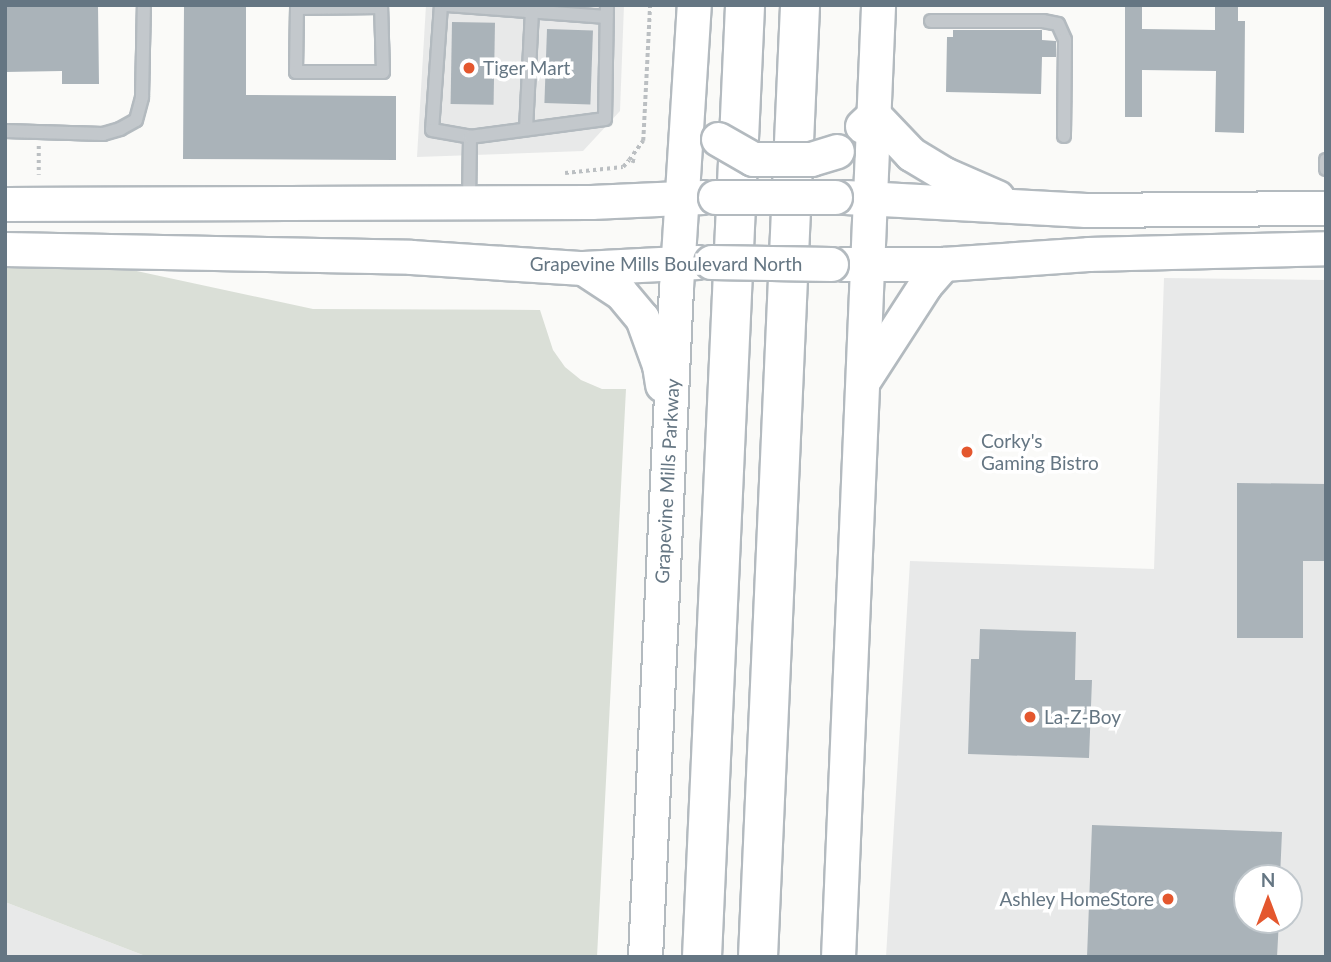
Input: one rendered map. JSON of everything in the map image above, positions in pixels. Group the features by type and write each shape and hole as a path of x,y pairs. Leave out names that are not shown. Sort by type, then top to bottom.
{"highway":[{"path":"702,957 745,5"},
{"path":"758,957 800,5"}],"main road":[{"name":"Grapevine Mills Parkway","path":"645,957 681,197 694,5"},
{"path":"838,957 878,5"},
{"path":"689,92 718,139 753,159 811,159 837,151 874,115"},
{"path":"874,115 911,154 944,174 1018,206"},
{"path":"5,204 469,203 681,197 868,197 1086,210 1326,208"},
{"name":"Grapevine Mills Boulevard North","path":"5,249 411,257 583,268 678,262 943,264 1088,254 1326,248"},
{"path":"862,383 925,285 943,264"},
{"path":"583,268 621,293 642,318 659,365 670,433"}],"lane":[{"path":"5,131 103,134 136,120 142,97 144,5"},
{"path":"441,5 432,130 470,137 605,119 607,11 532,11 447,5"},
{"path":"381,6 383,72 296,72 297,8 381,6"},
{"path":"526,129 532,11"},
{"path":"931,21 1043,21 1058,24 1065,40 1064,136"},
{"path":"469,203 470,137"},
{"path":"1326,160 1326,169"}],"path":[{"path":"559,174 623,167 643,141 650,5"},
{"path":"39,132 39,176"},
{"path":"629,160 635,162"}],"shaded area":[{"path":"426,5 624,5 620,111 583,151 417,157"},
{"path":"118,267 313,309 540,310 553,350 565,367 581,380 602,389 626,389 597,957 148,957 5,902 5,268"},
{"path":"1164,278 1326,280 1326,957 886,957 910,561 1154,569"},
{"path":"5,902 148,957 5,957"}],"building":[{"path":"98,5 99,84 62,84 62,71 5,72 5,6"},
{"path":"184,5 246,5 246,95 396,96 396,160 183,159"},
{"path":"1125,5 1142,5 1142,29 1215,30 1215,5 1238,5 1238,21 1245,21 1244,133 1215,132 1216,71 1142,70 1142,117 1125,117"},
{"path":"452,22 495,23 494,105 451,104"},
{"path":"547,29 593,31 590,105 544,103"},
{"path":"953,30 1042,30 1042,40 1056,41 1056,57 1042,57 1041,94 946,92 947,37 953,37"},
{"path":"1237,483 1326,484 1326,561 1303,561 1303,638 1237,638"},
{"name":"La-Z-Boy","path":"980,629 1076,632 1075,680 1092,680 1089,758 968,754 971,659 979,659"},
{"name":"Ashley HomeStore","path":"1092,825 1282,832 1281,864 1233,864 1233,934 1278,934 1277,957 1087,957"}],"place":[{"name":"Tiger Mart","path":"469,68"},
{"name":"Corky's Gaming Bistro","path":"967,452"},
{"name":"La-Z-Boy","path":"1030,717"},
{"name":"Ashley HomeStore","path":"1168,899"}]}
